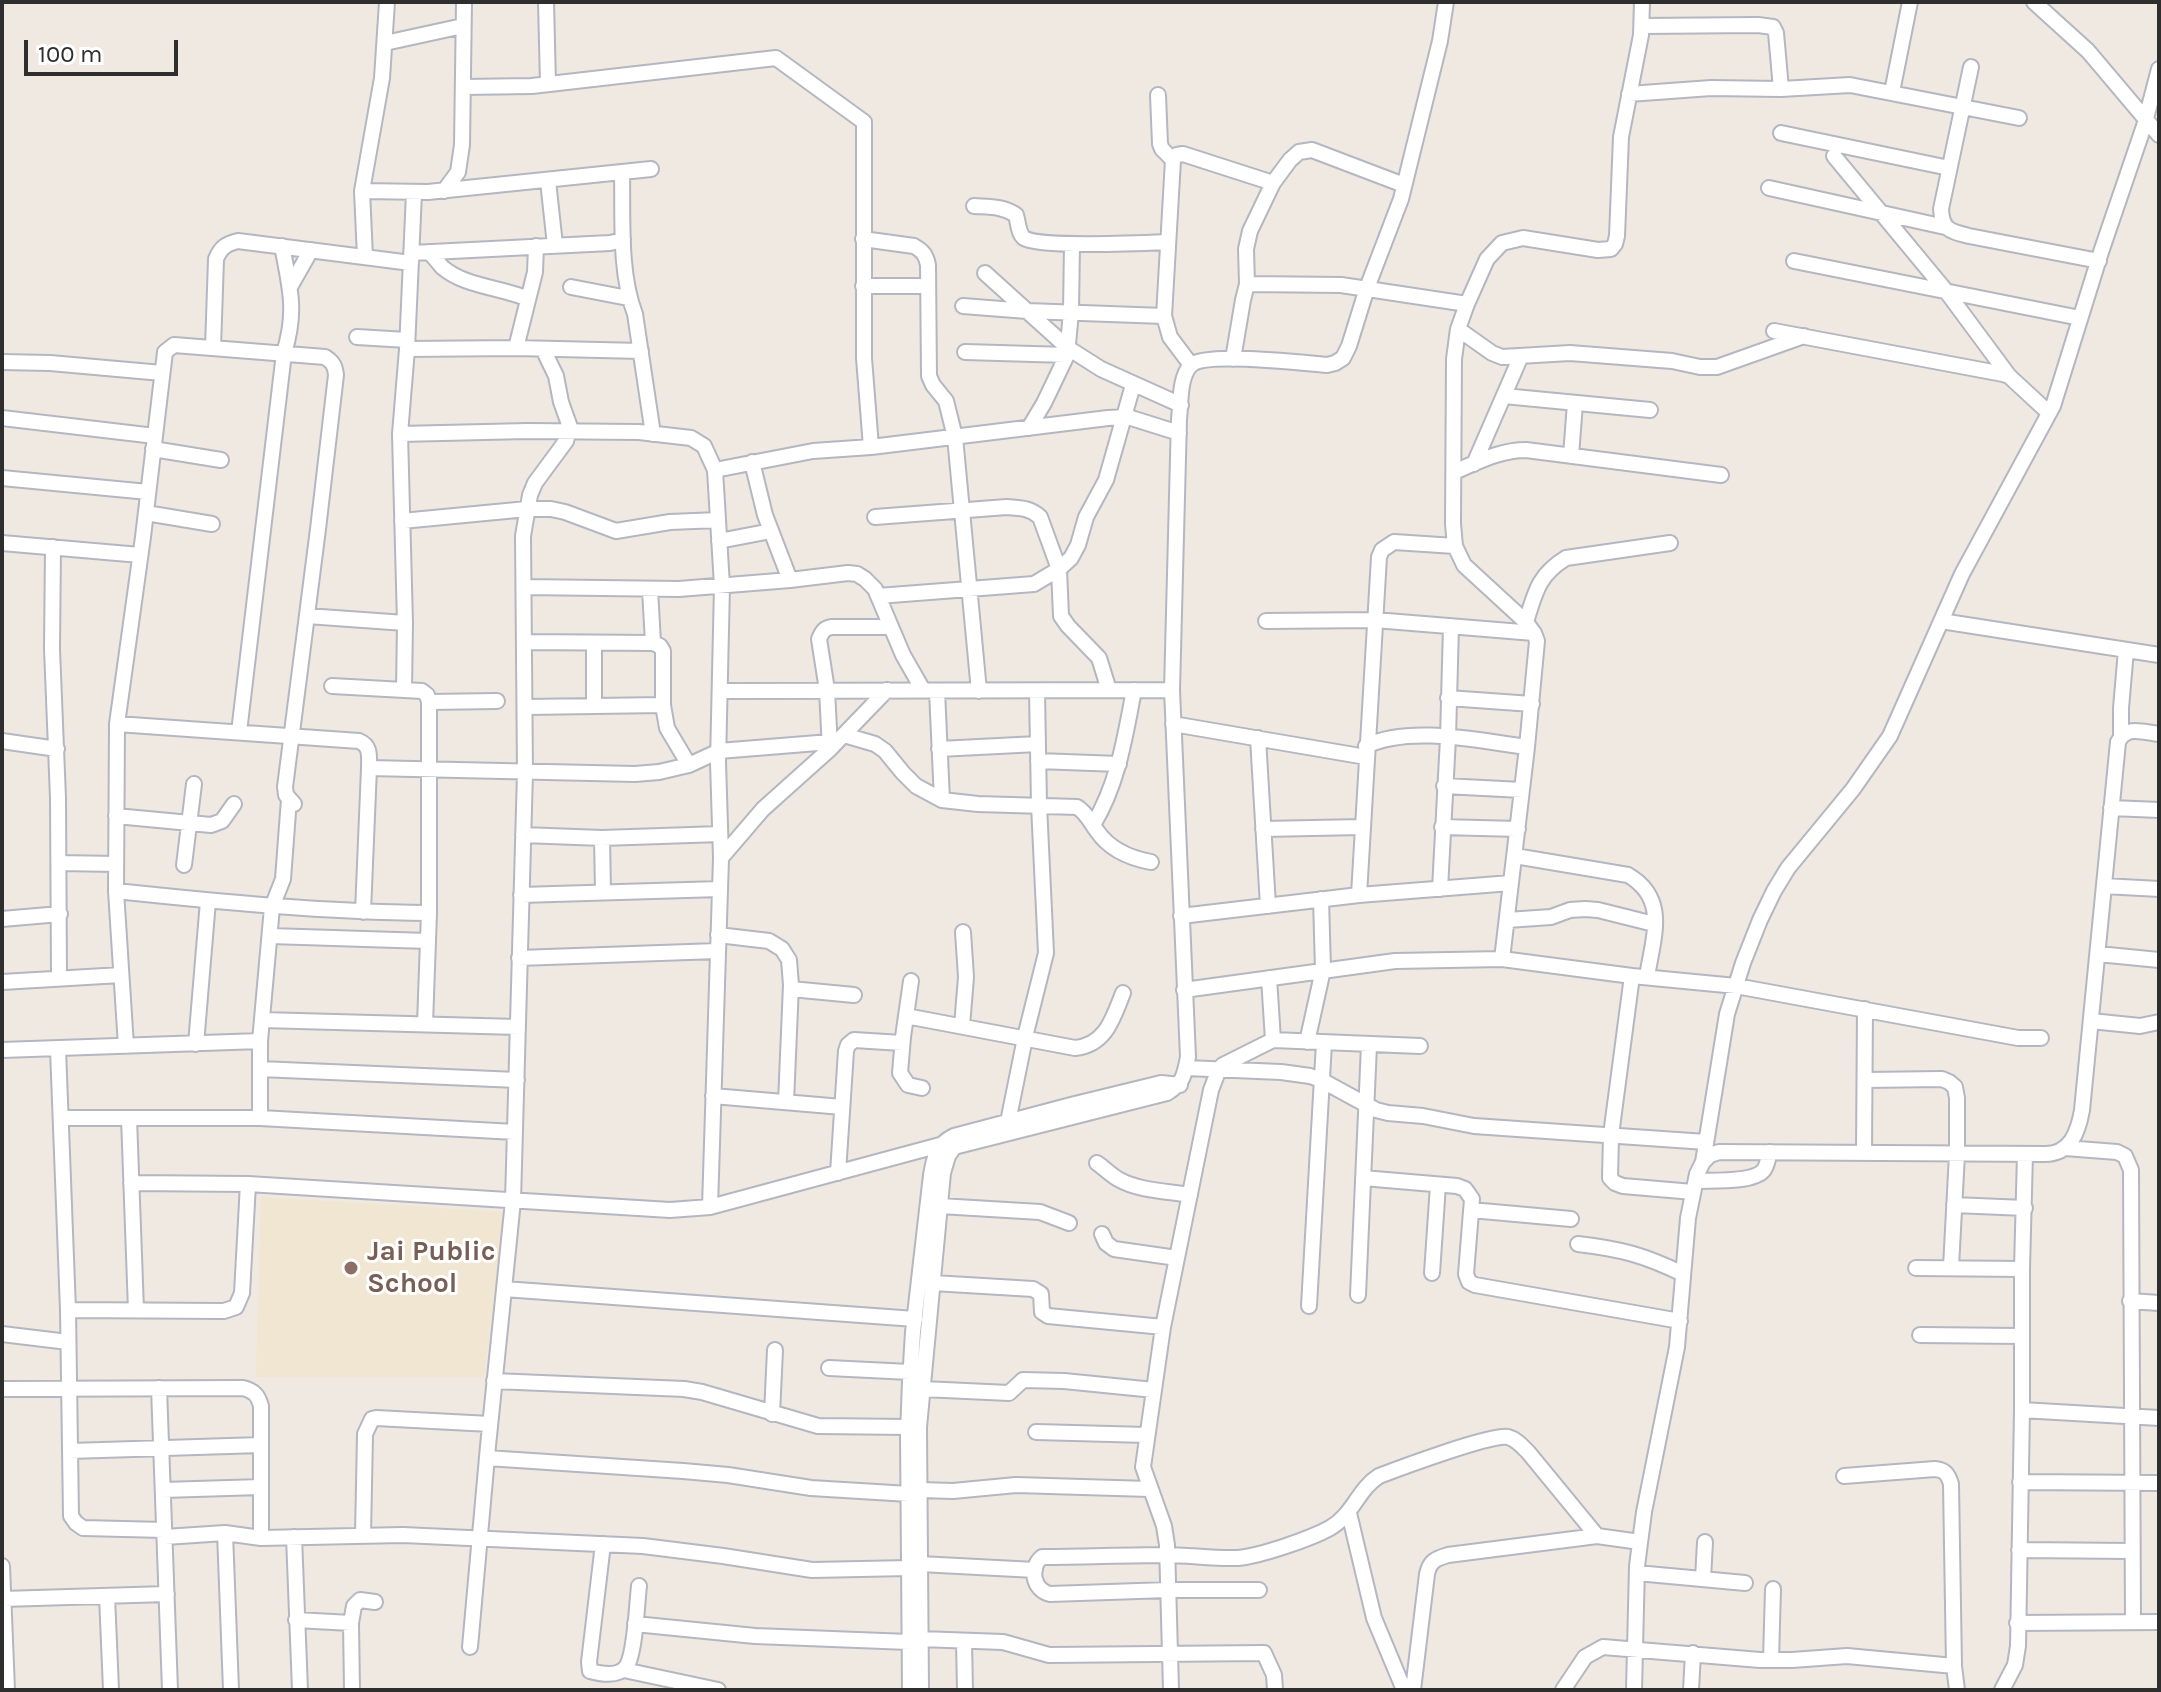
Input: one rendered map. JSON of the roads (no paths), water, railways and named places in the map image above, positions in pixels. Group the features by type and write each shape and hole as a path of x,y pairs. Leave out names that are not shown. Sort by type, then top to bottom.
{"street":[{"path":"365,257 362,191 382,78 387,2"},
{"path":"444,191 454,179 460,164 464,2"},
{"path":"546,2 548,84"},
{"path":"914,1492 940,1206 948,1156 954,1147 1160,1095 1180,1085 1186,1068 1188,1057 1172,690 1183,385 1191,365 1198,360 1327,365 1343,358 1404,185 1440,41 1446,2"},
{"path":"1502,959 1537,641 1530,628 1464,565 1455,546 1454,359 1458,329 1487,259 1502,243 1534,238 1598,250 1611,249 1615,244 1621,137 1642,26 1642,2"},
{"path":"1892,92 1910,2"},
{"path":"2034,2 2088,51 2159,135"},
{"path":"385,43 463,26"},
{"path":"1642,26 1773,27 1781,89"},
{"path":"463,87 548,84 776,58 864,122 864,358 871,447"},
{"path":"1945,227 1941,209 1971,67"},
{"path":"1634,1690 1637,1573 1644,1512 1676,1355 1688,1218 1703,1162 1727,1014 1736,986 1754,934 1774,891 1806,844 1853,789 1890,736 1962,574 2049,413 2146,119 2159,69"},
{"path":"1629,94 1711,88 1781,89 1850,85 2019,118"},
{"path":"1158,95 1160,144 1173,160"},
{"path":"1781,133 1949,168"},
{"path":"1233,359 1247,284 1246,241 1273,183 1290,160 1299,152 1312,150 1404,185"},
{"path":"1191,365 1170,337 1164,316 1173,160 1183,154 1273,183"},
{"path":"1834,156 1946,291 2009,376 2049,413"},
{"path":"362,191 444,191 651,169"},
{"path":"622,173 628,298 635,314 653,434"},
{"path":"548,181 555,245"},
{"path":"1769,188 1945,227 1954,232 2099,261"},
{"path":"404,690 400,434 414,193"},
{"path":"974,206 1003,208 1016,215 1025,239 1035,242 1167,242"},
{"path":"863,239 914,246 926,256 929,376 946,401 955,437 979,691"},
{"path":"213,348 216,259 225,244 238,241 365,257 411,258 429,252 623,240"},
{"path":"1029,428 1068,352 1072,244"},
{"path":"239,732 284,353 292,317 282,246"},
{"path":"516,348 535,272 536,246"},
{"path":"290,287 311,250"},
{"path":"429,252 454,275 528,299"},
{"path":"1794,261 2080,318"},
{"path":"985,273 1068,352 1181,405"},
{"path":"1247,284 1367,288 1467,304"},
{"path":"863,286 928,286"},
{"path":"571,287 628,298"},
{"path":"963,306 1164,316"},
{"path":"1458,329 1502,357 1570,353 1672,361 1700,367 1717,367 1804,336"},
{"path":"1774,331 2009,376"},
{"path":"357,337 407,345 641,351"},
{"path":"126,1046 116,891 117,724 165,352 174,345 325,357 331,360 336,375 285,787 286,795 292,802 283,879 272,907 260,1041 260,1118"},
{"path":"470,1647 513,1201 526,707 523,536 535,483 570,431 556,376 543,349"},
{"path":"965,352 1068,352"},
{"path":"1474,464 1521,356"},
{"path":"2,362 162,373"},
{"path":"878,596 1034,584 1059,569 1071,558 1078,545 1086,517 1106,480 1133,385"},
{"path":"1504,396 1650,410"},
{"path":"1571,456 1575,403"},
{"path":"715,470 813,451 1124,417 1179,433"},
{"path":"2,418 154,443 221,460"},
{"path":"400,434 570,431 691,438 704,446 715,470 722,586 721,858 710,1207"},
{"path":"1454,472 1512,450 1721,475"},
{"path":"752,462 765,515 790,580"},
{"path":"2,478 148,492"},
{"path":"875,517 1007,507 1034,511 1040,517 1059,569 1061,616 1099,658 1109,690"},
{"path":"402,521 527,509 565,512 616,531 670,522 718,520"},
{"path":"146,513 212,524"},
{"path":"719,541 771,531"},
{"path":"1359,895 1379,557 1382,550 1394,542 1455,546"},
{"path":"2,543 140,555"},
{"path":"1530,628 1540,581 1552,566 1566,558 1670,543"},
{"path":"53,547 52,649 57,749 59,978"},
{"path":"524,587 650,589 857,574 875,589 903,655 930,690 939,749 942,800"},
{"path":"650,589 653,643"},
{"path":"307,616 405,623"},
{"path":"1266,621 1375,620 1530,628"},
{"path":"1941,621 2159,655"},
{"path":"1440,889 1451,626"},
{"path":"830,746 827,690 819,639 826,628 891,627"},
{"path":"525,642 653,643 660,646 663,651 663,705 667,728 689,765"},
{"path":"594,643 594,706"},
{"path":"1703,1162 1719,1152 2055,1154 2065,1148 2080,1120 2116,751 2121,735 2126,650"},
{"path":"332,686 422,691 429,702 429,913 425,1024"},
{"path":"721,858 763,809 844,735 887,690"},
{"path":"1093,825 1112,789 1134,690"},
{"path":"721,691 1172,690"},
{"path":"1008,1122 1046,953 1037,691"},
{"path":"1448,698 1532,704"},
{"path":"429,702 497,701"},
{"path":"526,707 663,705"},
{"path":"117,724 364,743 369,749 369,768 363,912"},
{"path":"1173,724 1366,752 1378,741 1420,736 1527,747"},
{"path":"2121,735 2127,731 2159,734"},
{"path":"844,735 875,744 916,786 942,800 969,804 1077,807 1085,811 1109,846 1136,859 1151,862"},
{"path":"1258,738 1268,906"},
{"path":"2,741 57,749"},
{"path":"939,749 1038,744"},
{"path":"369,768 635,774 689,765 719,751 830,746"},
{"path":"1038,761 1119,764"},
{"path":"184,865 194,784"},
{"path":"1444,786 1522,790"},
{"path":"116,816 211,825 226,816 234,804"},
{"path":"2111,808 2159,810"},
{"path":"1263,829 1362,827"},
{"path":"1442,827 1518,829"},
{"path":"523,835 602,838 720,834"},
{"path":"602,838 603,892"},
{"path":"1515,856 1628,875 1642,883 1651,895 1654,924 1639,976 1611,1135 1610,1178 1623,1186 1694,1187 1745,1179 1765,1169 1770,1152"},
{"path":"59,863 116,864"},
{"path":"1181,916 1359,895 1511,883"},
{"path":"2104,886 2159,889"},
{"path":"521,895 720,889"},
{"path":"116,891 272,907 429,913"},
{"path":"1307,1042 1323,970 1321,899"},
{"path":"196,1044 208,901"},
{"path":"1507,920 1551,917 1570,910 1585,909 1654,924"},
{"path":"2,919 60,914"},
{"path":"962,1026 966,977 963,932"},
{"path":"718,935 769,941 782,949 789,960 791,989 786,1102"},
{"path":"270,936 428,941"},
{"path":"519,958 717,951"},
{"path":"2098,954 2159,960"},
{"path":"1184,990 1395,961 1502,959 1736,986 2018,1038 2041,1038"},
{"path":"2,982 121,975"},
{"path":"1269,978 1273,1040"},
{"path":"911,981 900,1073 908,1085 922,1088"},
{"path":"791,989 854,995"},
{"path":"906,1016 1075,1048 1087,1047 1105,1032 1123,993"},
{"path":"1864,1152 1865,1009"},
{"path":"262,1020 518,1027"},
{"path":"2091,1021 2140,1026 2159,1022"},
{"path":"838,1173 848,1045 854,1040 902,1043"},
{"path":"1171,1690 1164,1526 1143,1467 1163,1327 1211,1090 1219,1069 1273,1040 1420,1046"},
{"path":"2,1050 260,1041"},
{"path":"1309,1306 1324,1043"},
{"path":"1358,1295 1369,1045"},
{"path":"58,1049 68,1310 71,1516 83,1528 164,1534 225,1533 261,1538 403,1535 603,1544 682,1550 812,1570 915,1566 1035,1570"},
{"path":"1186,1068 1310,1076 1388,1113 1474,1126 1706,1142"},
{"path":"1186,1068 1196,1080 1211,1090"},
{"path":"260,1069 517,1080"},
{"path":"1865,1080 1942,1079 1955,1087 1957,1154 1951,1267"},
{"path":"131,1183 248,1184 656,1209 710,1207 940,1145 954,1136 1161,1083 1180,1085"},
{"path":"713,1096 842,1107"},
{"path":"61,1118 260,1118 515,1132"},
{"path":"129,1118 136,1310"},
{"path":"910,1690 915,1641 915,1566 914,1492 908,1427 910,1372 931,1175 940,1145"},
{"path":"2065,1148 2117,1152 2125,1156 2131,1170 2133,1622"},
{"path":"2002,1690 2017,1658 2025,1154"},
{"path":"1097,1163 1128,1184 1190,1195"},
{"path":"1363,1178 1465,1189 1472,1199 1466,1274 1469,1282 1475,1285 1680,1321"},
{"path":"68,1310 224,1311 236,1307 242,1293 248,1184"},
{"path":"1432,1273 1438,1185"},
{"path":"1954,1205 2025,1208"},
{"path":"940,1206 1040,1212 1069,1223"},
{"path":"1471,1210 1571,1219"},
{"path":"1102,1234 1106,1243 1114,1249 1177,1258"},
{"path":"1578,1244 1620,1249 1683,1274"},
{"path":"1916,1268 2022,1269"},
{"path":"933,1283 1033,1289 1041,1294 1045,1315 1163,1327"},
{"path":"504,1289 915,1319"},
{"path":"2130,1301 2159,1303"},
{"path":"2,1334 68,1342"},
{"path":"1920,1335 2022,1336"},
{"path":"772,1414 775,1350"},
{"path":"829,1368 910,1372"},
{"path":"923,1389 1009,1393 1023,1380 1049,1380 1154,1390"},
{"path":"494,1381 684,1389 818,1426 908,1427"},
{"path":"159,1388 170,1690"},
{"path":"2,1389 243,1388 253,1391 261,1406 261,1538"},
{"path":"2022,1410 2159,1418"},
{"path":"363,1536 365,1434 372,1419 490,1424"},
{"path":"1036,1432 1147,1435"},
{"path":"1259,1590 1050,1594 1040,1590 1036,1584 1035,1570 1042,1557 1254,1556 1328,1529 1349,1513 1359,1494 1379,1476 1508,1437 1518,1441 1528,1452 1597,1536"},
{"path":"70,1451 261,1445"},
{"path":"487,1458 728,1475 811,1488 914,1492 1016,1485 1149,1489"},
{"path":"1844,1476 1935,1469 1949,1475 1957,1690"},
{"path":"2020,1482 2159,1483"},
{"path":"163,1490 261,1487"},
{"path":"1349,1513 1374,1618 1404,1690"},
{"path":"225,1533 231,1690"},
{"path":"1413,1690 1427,1574 1434,1559 1597,1536 1640,1542"},
{"path":"294,1537 300,1690"},
{"path":"1703,1579 1705,1542"},
{"path":"603,1544 589,1669 614,1674 624,1670 718,1690"},
{"path":"2019,1550 2132,1551"},
{"path":"2,1566 7,1690"},
{"path":"1637,1573 1745,1583"},
{"path":"624,1670 628,1664 639,1586"},
{"path":"1771,1660 1773,1589"},
{"path":"3,1599 167,1594"},
{"path":"107,1596 111,1690"},
{"path":"352,1690 351,1623 356,1603 360,1600 375,1602"},
{"path":"296,1620 351,1623"},
{"path":"2017,1623 2159,1622"},
{"path":"635,1624 768,1637 1003,1642 1049,1655 1264,1653 1274,1675 1275,1690"},
{"path":"915,1641 921,1690"},
{"path":"964,1641 965,1690"},
{"path":"1563,1690 1585,1657 1603,1647 1771,1660 1847,1656 1954,1666"},
{"path":"1691,1690 1693,1653"}],"place":[{"name":"Jai Public School","path":"351,1268"}]}
